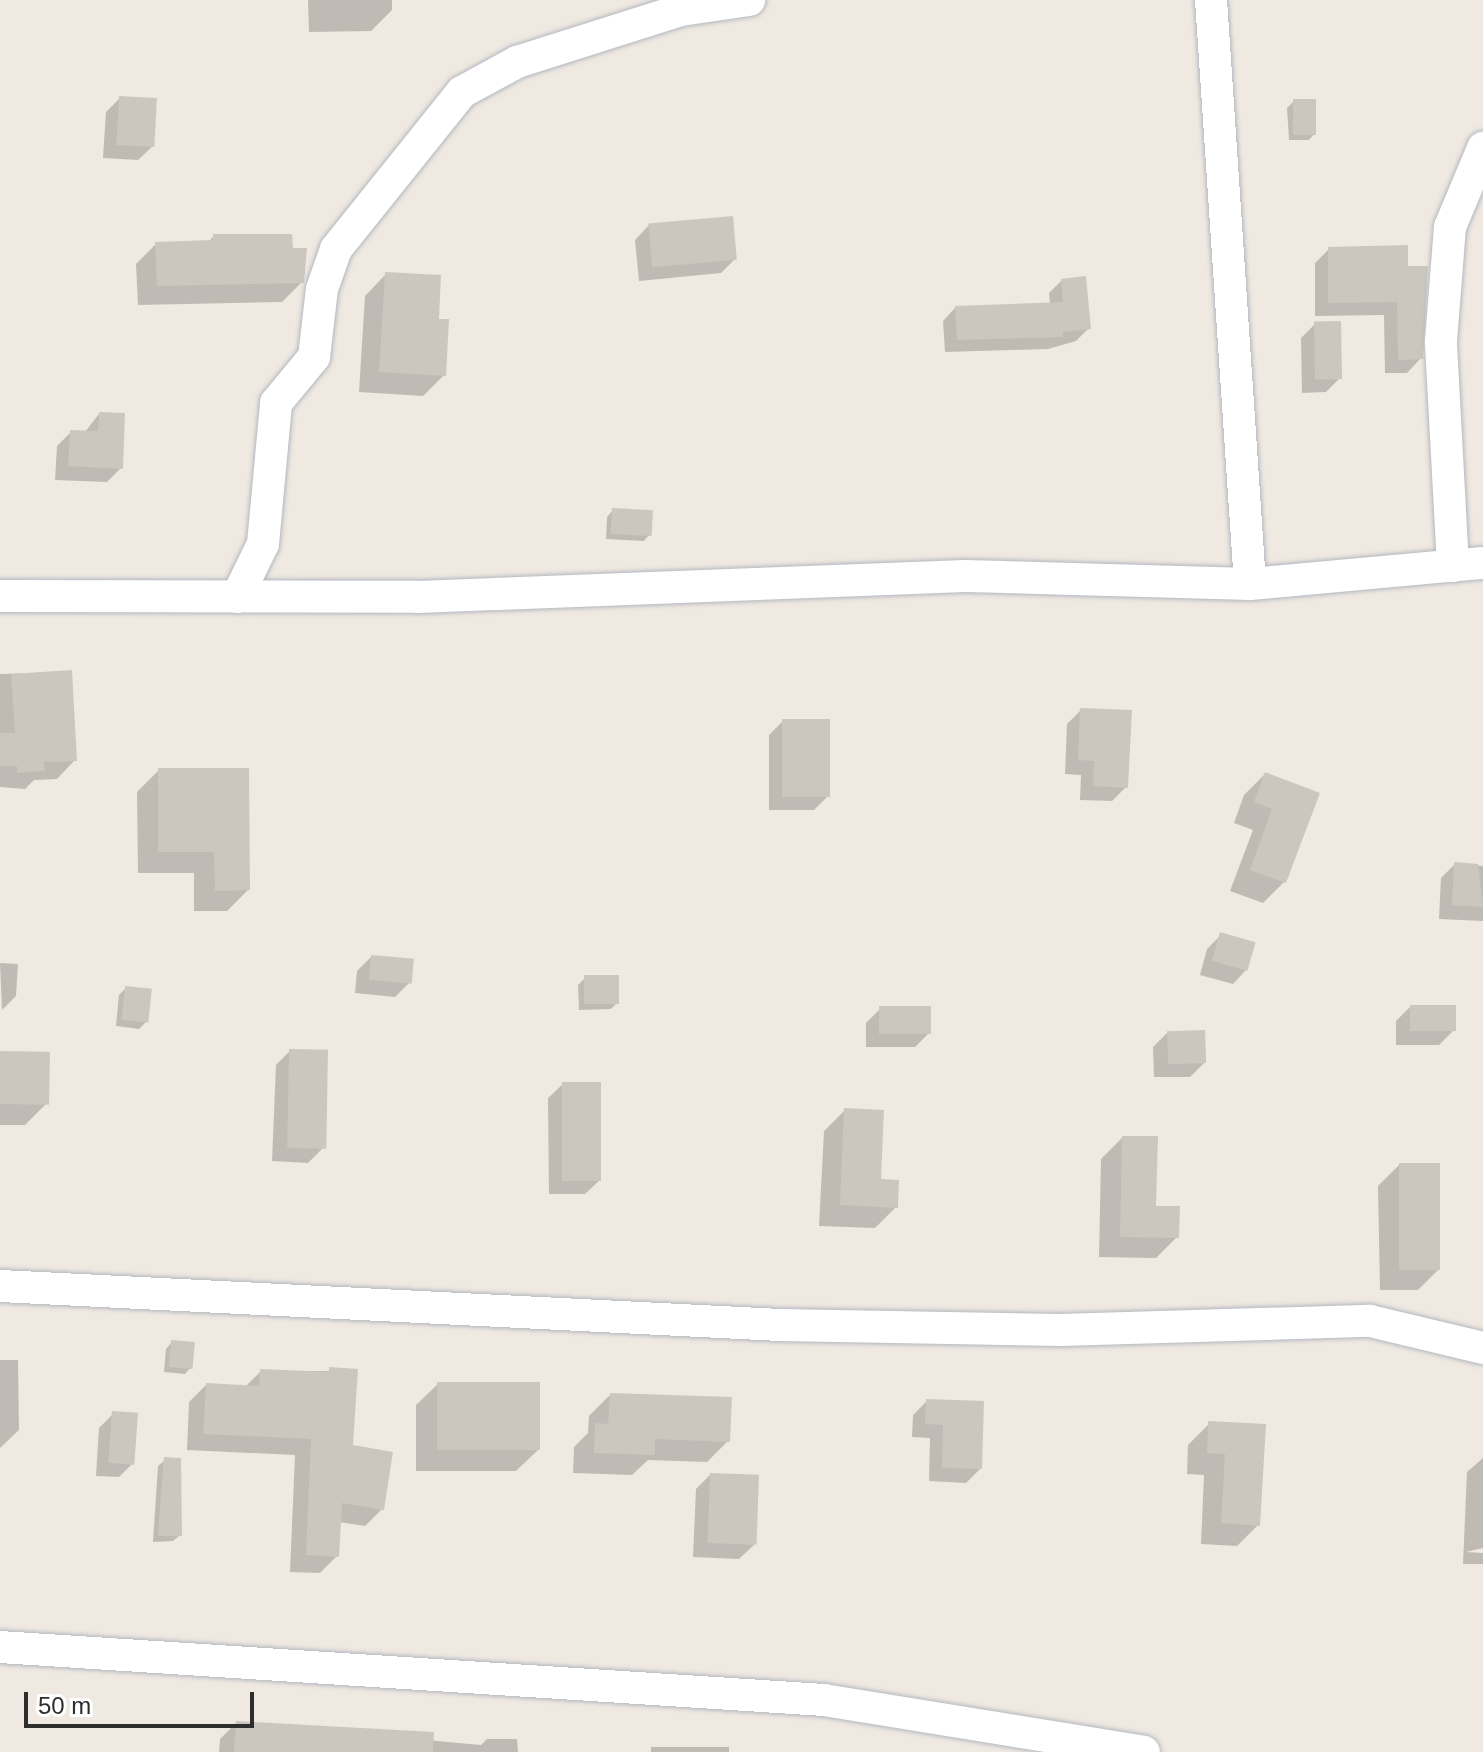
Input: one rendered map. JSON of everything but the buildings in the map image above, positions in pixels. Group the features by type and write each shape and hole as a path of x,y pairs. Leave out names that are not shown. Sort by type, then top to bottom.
{"street":[{"path":"237,597 263,544 276,403 314,357 322,289 336,249 462,92 517,62 681,10 749,0"},
{"path":"1211,0 1250,584"},
{"path":"0,596 418,597 965,576 1250,584 1468,564 1441,341 1450,227 1483,148"},
{"path":"0,1286 780,1325 1060,1330 1370,1321 1483,1348"},
{"path":"0,1647 824,1700 1144,1752"}]}
